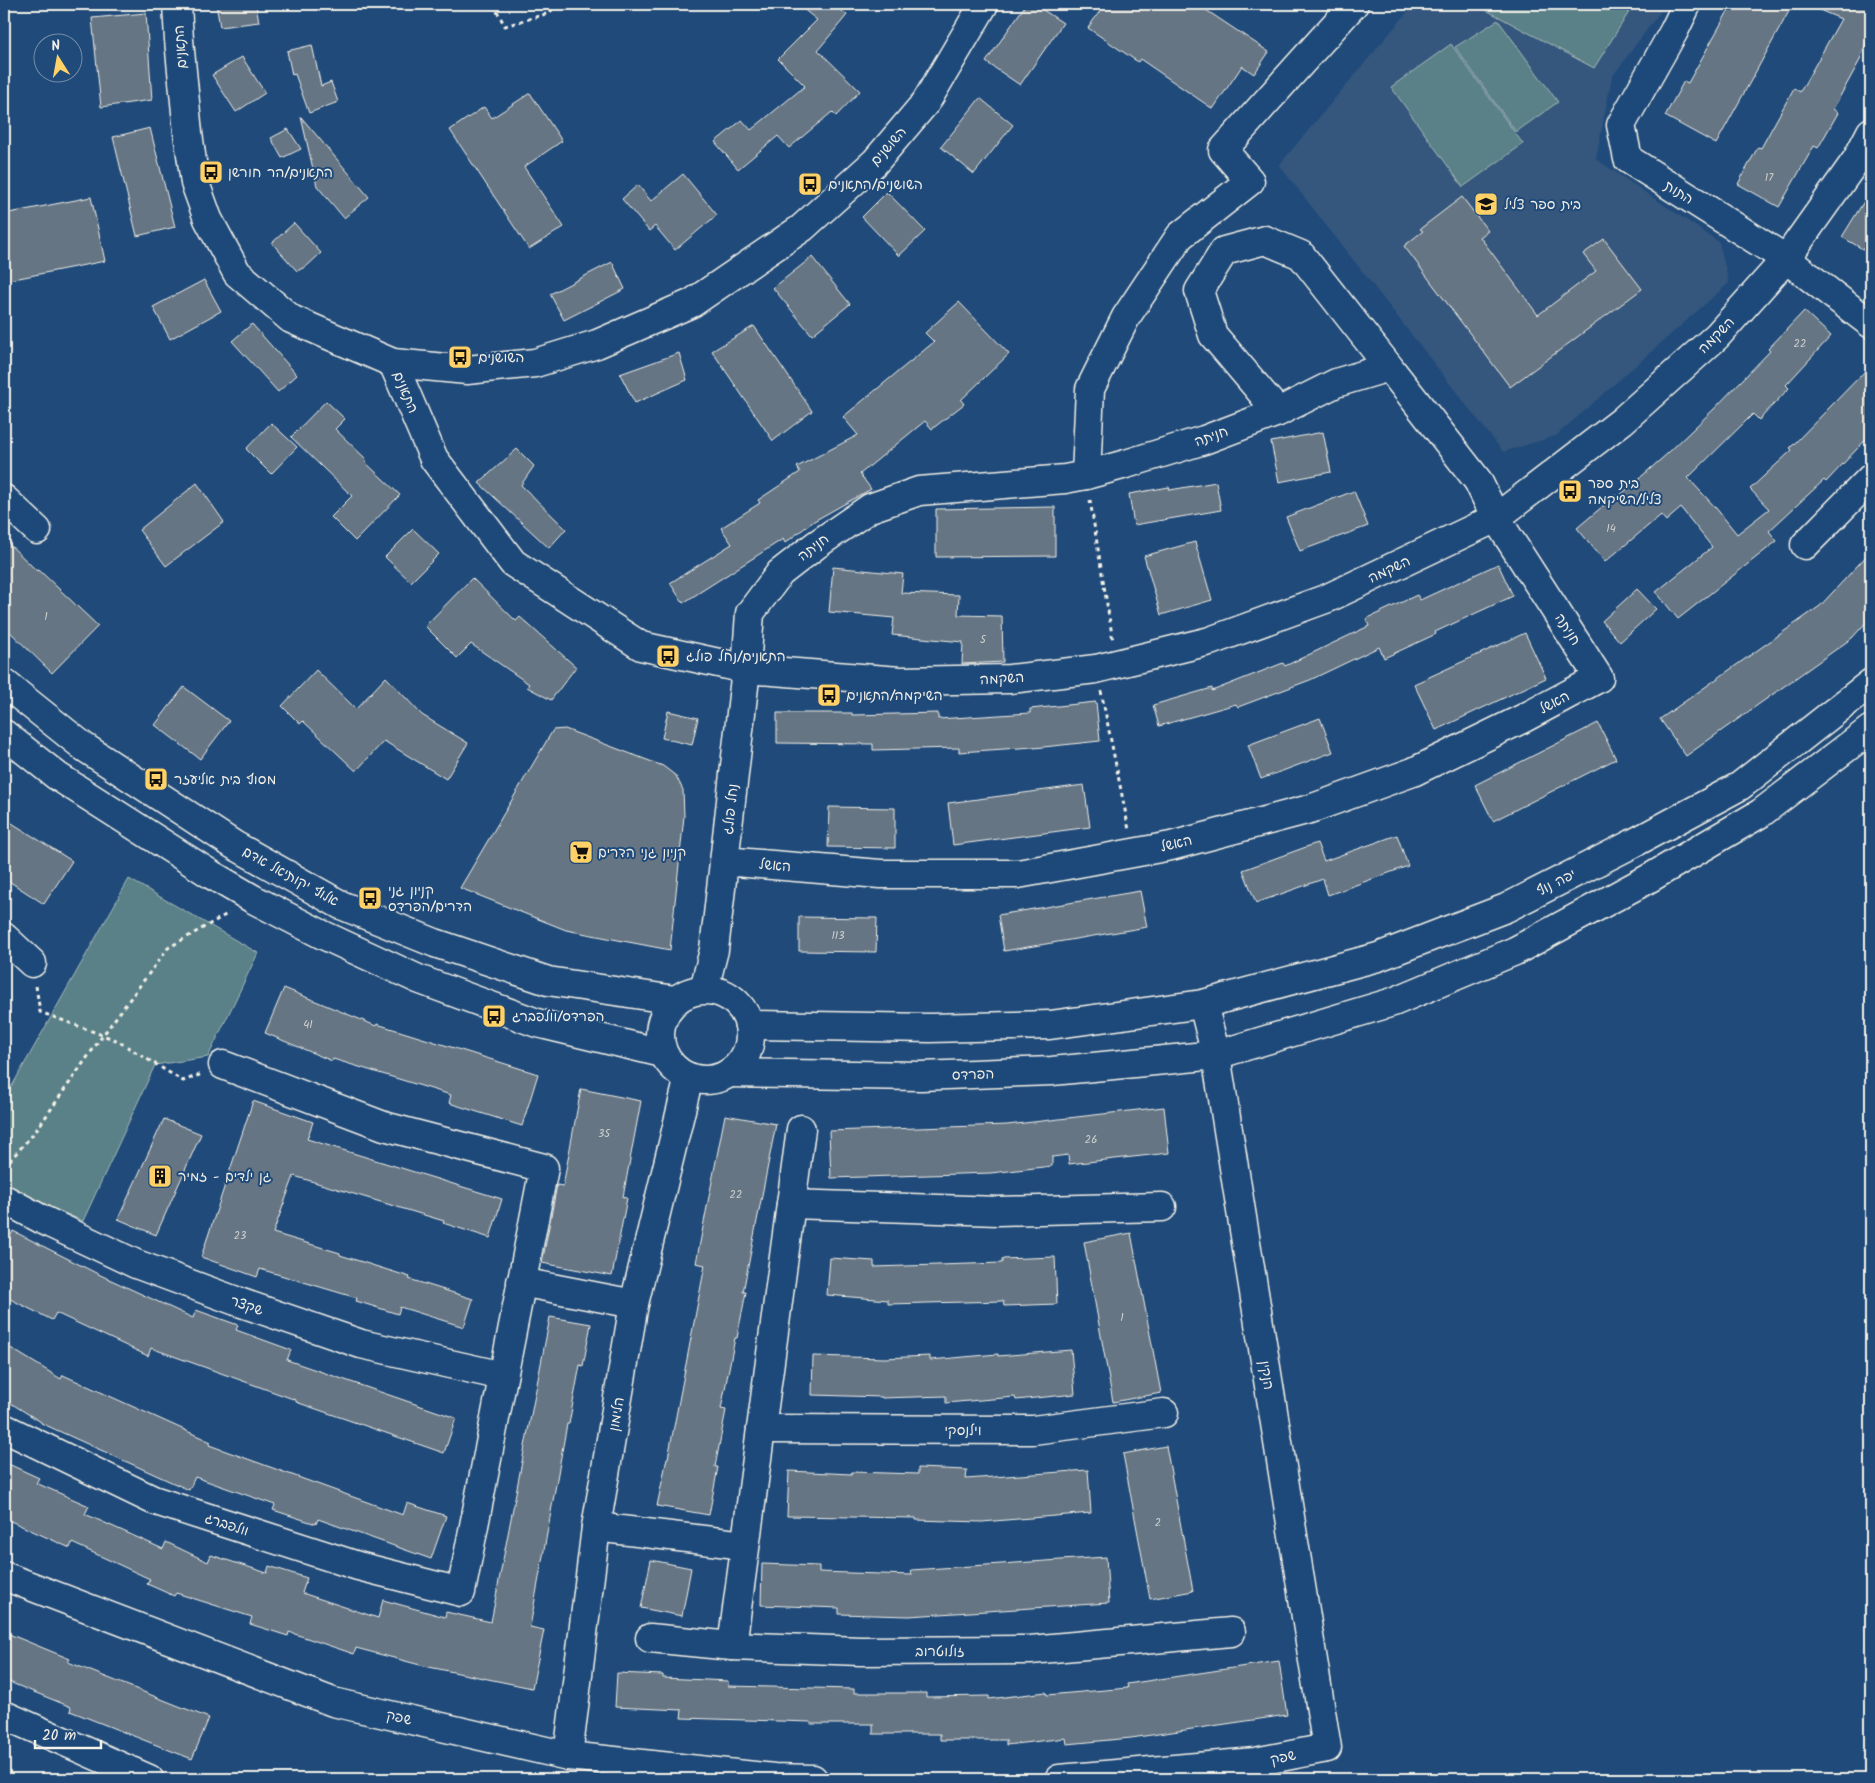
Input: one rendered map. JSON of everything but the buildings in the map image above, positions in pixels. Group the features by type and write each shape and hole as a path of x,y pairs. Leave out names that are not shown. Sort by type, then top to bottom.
{"street":[{"name":"התאנים","path":"177,4 186,114 195,183 208,219 237,273 291,319 393,363 434,459 513,563 641,646 746,669"},
{"name":"השושנים","path":"393,363 466,370 535,363 597,344 692,302 802,228 875,162 926,102 984,4"},
{"path":"1086,475 1090,389 1126,318 1180,236 1250,181 1223,150 1354,4"},
{"name":"התות","path":"1687,4 1674,31 1621,125 1628,159 1786,259 1871,324"},
{"name":"השקמה","path":"746,669 900,681 1010,679 1106,666 1210,641 1328,598 1496,518 1637,408 1717,336 1786,259 1857,159 1871,132"},
{"path":"1278,412 1213,335 1199,292 1224,252 1265,240 1301,255 1389,366"},
{"name":"חניתה","path":"746,669 750,613 775,579 816,545 870,508 919,491 1086,475 1204,440 1278,412 1336,383 1389,366 1478,481 1496,518 1599,678"},
{"path":"1805,545 1871,478"},
{"path":"4,499 37,530"},
{"name":"נחל פולג","path":"704,989 714,950 746,669"},
{"name":"האשל","path":"724,861 880,874 1018,874 1171,846 1310,809 1413,772 1524,718 1599,678"},
{"name":"אלוף יקותיאל אדם","path":"4,683 84,747 234,845 341,905 435,943 548,981 675,1000"},
{"name":"יפה נוף","path":"1203,1004 1378,957 1506,908 1632,844 1740,786 1871,683"},
{"path":"1216,1055 1393,1002 1515,951 1648,879 1761,813 1871,728"},
{"path":"4,734 57,776 212,875 253,899 321,934 418,979 537,1023 662,1053"},
{"path":"4,937 32,963"},
{"name":"נחל פולג","path":"714,950 734,1000"},
{"path":"704,989 720,992 734,1000 744,1010 749,1025 750,1039 746,1054 741,1062 729,1073 704,1080 689,1078 671,1066 662,1053 659,1033 662,1018 675,1000 690,991 704,989"},
{"path":"749,1025 930,1028 1050,1025 1203,1004"},
{"name":"הנקין","path":"1203,1004 1216,1055 1326,1748"},
{"name":"הפרדס","path":"729,1073 921,1076 1052,1071 1216,1055"},
{"path":"223,1065 384,1126 544,1168 503,1376"},
{"name":"הלימון","path":"568,1756 596,1528 634,1304 689,1078"},
{"path":"732,1646 801,1129"},
{"name":"שקצר","path":"4,1198 43,1220 136,1264 236,1301 361,1344 503,1376"},
{"path":"791,1204 998,1211 1162,1207"},
{"path":"521,1282 634,1304"},
{"name":"וולפברג","path":"4,1428 153,1500 358,1566 460,1592 503,1376"},
{"name":"וילנסקי","path":"761,1429 1033,1430 1164,1413"},
{"path":"596,1528 745,1545"},
{"name":"שפק","path":"4,1576 333,1702 568,1756 774,1778 813,1779"},
{"name":"זולוטרוב","path":"650,1638 732,1646 860,1651 1030,1650 1231,1632"},
{"path":"4,1715 149,1779"},
{"name":"שפק","path":"1059,1779 1256,1762 1326,1748"}],"path":[{"path":"493,4 505,26 549,13 557,4"},
{"path":"1086,475 1106,666 1134,852"},
{"path":"4,1167 36,1132 103,1036 168,948 253,899"},
{"path":"32,963 40,1012 116,1040 183,1081 223,1065"}],"shaded area":[{"name":"בית ספר צליל","path":"1414,4 1666,4 1612,77 1596,159 1719,242 1729,283 1556,436 1503,452 1279,165"}],"green space":[{"path":"1475,4 1634,4 1594,68"},
{"path":"1498,20 1558,102 1516,132 1455,47"},
{"path":"1451,44 1523,144 1463,187 1391,87"},
{"path":"129,879 258,953 208,1057 155,1065 83,1221 27,1197 4,1229 4,1100"}],"place":[{"name":"התאנים/הר חורשן","path":"211,172"},
{"name":"השושנים/התאנים","path":"810,184"},
{"name":"בית ספר צליל","path":"1486,204"},
{"name":"השושנים","path":"460,357"},
{"name":"בית ספר צליל/השיקמה","path":"1570,491"},
{"name":"התאנים/נחל פולג","path":"668,656"},
{"name":"השיקמה/התאנים","path":"829,695"},
{"name":"מסוף בית אליעזר","path":"156,779"},
{"name":"קניון גני הדרים","path":"581,852"},
{"name":"קניון גני הדרים/הפרדס","path":"370,898"},
{"name":"הפרדס/וולפברג","path":"494,1016"},
{"name":"גן ילדים - זמיר","path":"160,1176"}]}
